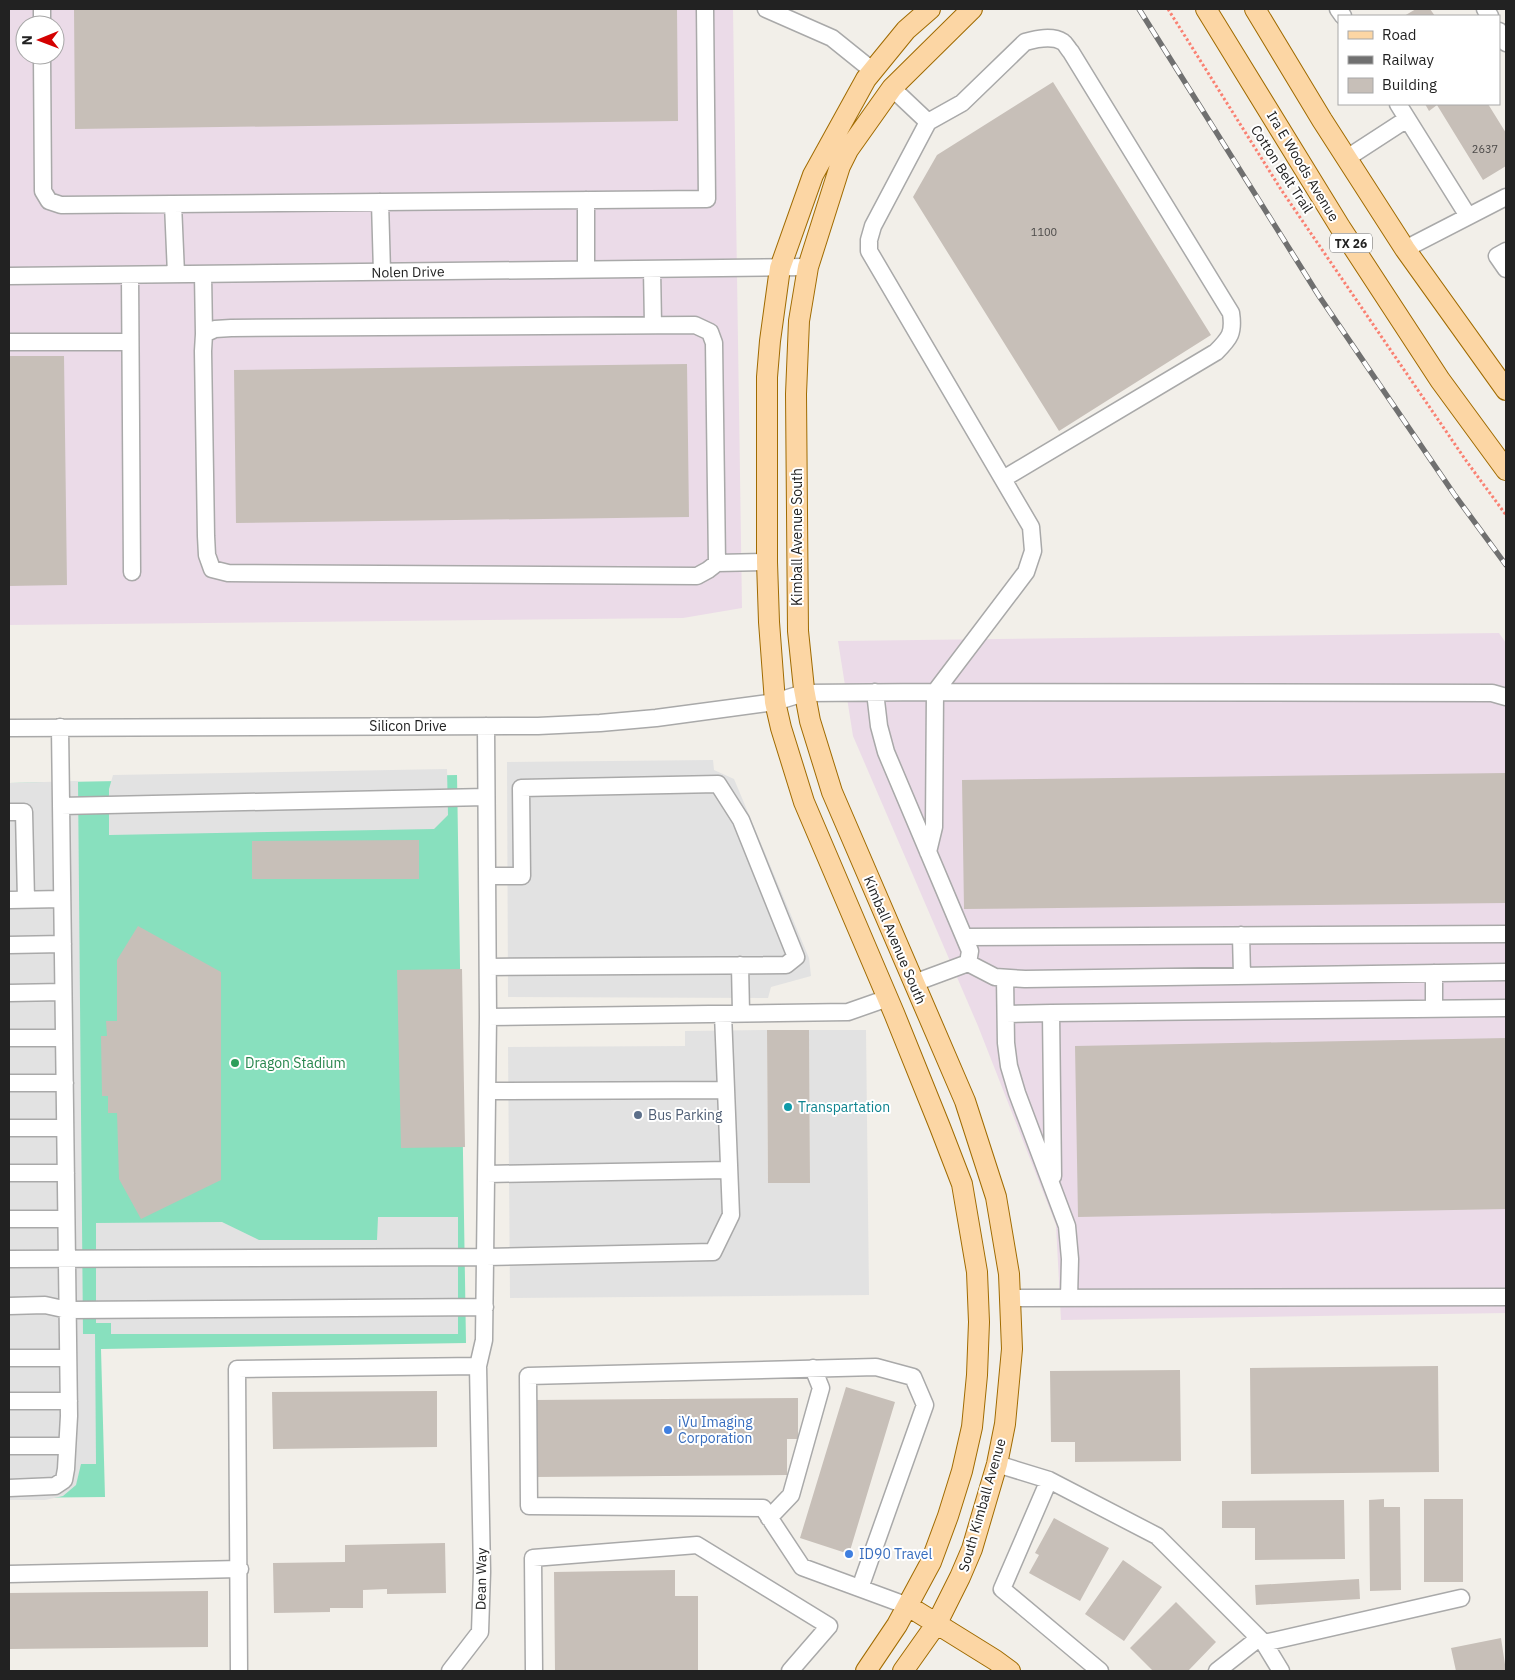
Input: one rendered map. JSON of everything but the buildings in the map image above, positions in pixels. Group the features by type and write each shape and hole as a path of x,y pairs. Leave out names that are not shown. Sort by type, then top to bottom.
{"main road":[{"name":"Kimball Avenue South","path":"911,1054 804,802 789,759 775,702 767,562 768,377 770,341 780,268 813,174 866,79 906,30 930,9"},
{"name":"Kimball Avenue South","path":"960,1090 832,792 818,750 804,693 798,631 796,394 799,321 808,267 840,166 848,150 892,88 972,9"},
{"name":"Ira E Woods Avenue","path":"1206,9 1345,234 1440,380 1506,470"},
{"name":"TX 26","path":"1255,9 1346,158 1405,249 1506,390"},
{"path":"873,71 892,88"},
{"path":"888,998 914,983"},
{"name":"South Kimball Avenue","path":"866,1671 908,1606 931,1562 962,1471 972,1427 977,1376 979,1322 977,1272 962,1184 911,1054"},
{"name":"South Kimball Avenue","path":"904,1671 937,1623 960,1578 972,1549 997,1464 1005,1424 1012,1350 1009,1274 996,1197 960,1090"},
{"path":"978,1300 1010,1298"},
{"path":"908,1606 1010,1671"}],"street":[{"path":"42,65 43,191 49,201 61,205 707,198 704,9"},
{"path":"766,9 832,38 873,71"},
{"path":"1500,32 1506,43"},
{"path":"928,852 934,827 935,692 1026,572 1033,551 1031,527 869,251 869,240 873,226 928,122 962,103 1025,42 1051,38 1063,42 1071,52 1231,313 1233,327 1228,340 1216,352 1003,479"},
{"path":"892,88 928,122"},
{"path":"1399,105 1468,216"},
{"path":"1346,158 1407,119"},
{"path":"1405,249 1506,197"},
{"path":"586,200 586,270"},
{"path":"380,202 382,272"},
{"path":"173,204 176,274"},
{"path":"1506,250 1497,256 1506,269"},
{"name":"Nolen Drive","path":"9,276 808,267"},
{"path":"652,269 653,325"},
{"path":"203,274 206,536 207,555 212,569 228,573 697,576 717,563 767,562"},
{"path":"130,275 132,572"},
{"path":"204,334 215,329 231,328 695,325 710,332 714,343 717,563"},
{"path":"9,342 130,342"},
{"path":"875,692 879,726 886,752 970,951 968,963"},
{"name":"Silicon Drive","path":"9,728 486,726 600,723 656,718 775,702 804,693 1492,693 1506,697"},
{"name":"Dean Way","path":"450,1671 480,1632 482,1572 478,1366 484,1340 488,1091 486,726"},
{"path":"9,1488 55,1486 64,1480 68,1446 68,1310 60,728"},
{"path":"487,876 522,876 521,788 718,784 741,820 796,957 786,965 488,967"},
{"path":"61,806 486,797"},
{"path":"9,812 24,812 17,856 26,900"},
{"path":"9,900 62,899"},
{"path":"964,937 1506,934"},
{"path":"1241,935 1242,976"},
{"path":"9,945 63,944"},
{"path":"914,983 968,963 995,977 1025,979 1506,972"},
{"path":"740,965 740,1013"},
{"path":"1434,973 1434,1009"},
{"path":"1005,978 1006,1043 1009,1066 1067,1226 1070,1259 1069,1298"},
{"path":"9,993 63,992"},
{"path":"488,1017 848,1012 888,998"},
{"path":"1006,1014 1506,1008"},
{"path":"1051,1013 1053,1187"},
{"path":"9,1259 486,1257 713,1252 731,1215 723,1014"},
{"path":"9,1038 64,1038"},
{"path":"9,1084 65,1083"},
{"path":"488,1091 726,1090"},
{"path":"9,1128 65,1128"},
{"path":"487,1174 729,1170"},
{"path":"9,1173 66,1173"},
{"path":"9,1219 66,1219"},
{"path":"1010,1298 1506,1297"},
{"path":"9,1306 45,1305 68,1310 485,1307"},
{"path":"9,1358 68,1358"},
{"path":"240,1671 237,1369 478,1366"},
{"path":"860,1588 925,1406 913,1377 876,1367 528,1376 529,1506 762,1508 802,1567 908,1606"},
{"path":"769,1518 791,1496 821,1388 814,1368"},
{"path":"9,1401 69,1400"},
{"path":"9,1446 68,1446"},
{"path":"997,1464 1049,1480 1157,1536 1261,1640 1281,1671"},
{"path":"1049,1480 1002,1588 1100,1671"},
{"path":"534,1671 533,1558 697,1545 829,1626 790,1671"},
{"path":"9,1574 240,1569"},
{"path":"1217,1671 1261,1640 1461,1598"}],"path":[{"name":"Cotton Belt Trail","path":"1168,9 1282,191 1467,462 1506,515"}],"shaded area":[{"path":"9,9 733,9 742,608 683,618 9,625"},
{"path":"1499,633 1506,643 1506,1313 1061,1320 1056,1225 978,1026 853,736 838,641"},
{"path":"713,760 714,770 734,779 809,958 811,976 771,987 768,998 508,997 507,762"},
{"path":"447,769 448,815 434,829 109,835 109,789 113,775"},
{"path":"78,781 83,1334 95,1334 96,1464 81,1464 76,1485 63,1496 45,1500 9,1500 9,783"},
{"name":"Bus Parking","path":"767,1030 768,1183 810,1183 809,1030 866,1030 869,1295 510,1298 508,1047 685,1046 685,1031"},
{"path":"378,1217 458,1217 458,1334 111,1334 111,1323 96,1323 96,1223 222,1222 259,1240 377,1240"}],"green space":[{"name":"Dragon Stadium","path":"457,775 466,1343 101,1349 105,1497 9,1498 9,783"}],"railway":[{"path":"1139,9 1319,296 1454,494 1506,565"}],"place":[{"name":"Dragon Stadium","path":"235,1063"},
{"name":"Transpartation","path":"788,1107"},
{"name":"Bus Parking","path":"638,1115"},
{"name":"iVu Imaging Corporation","path":"668,1430"},
{"name":"ID90 Travel","path":"849,1554"}]}
